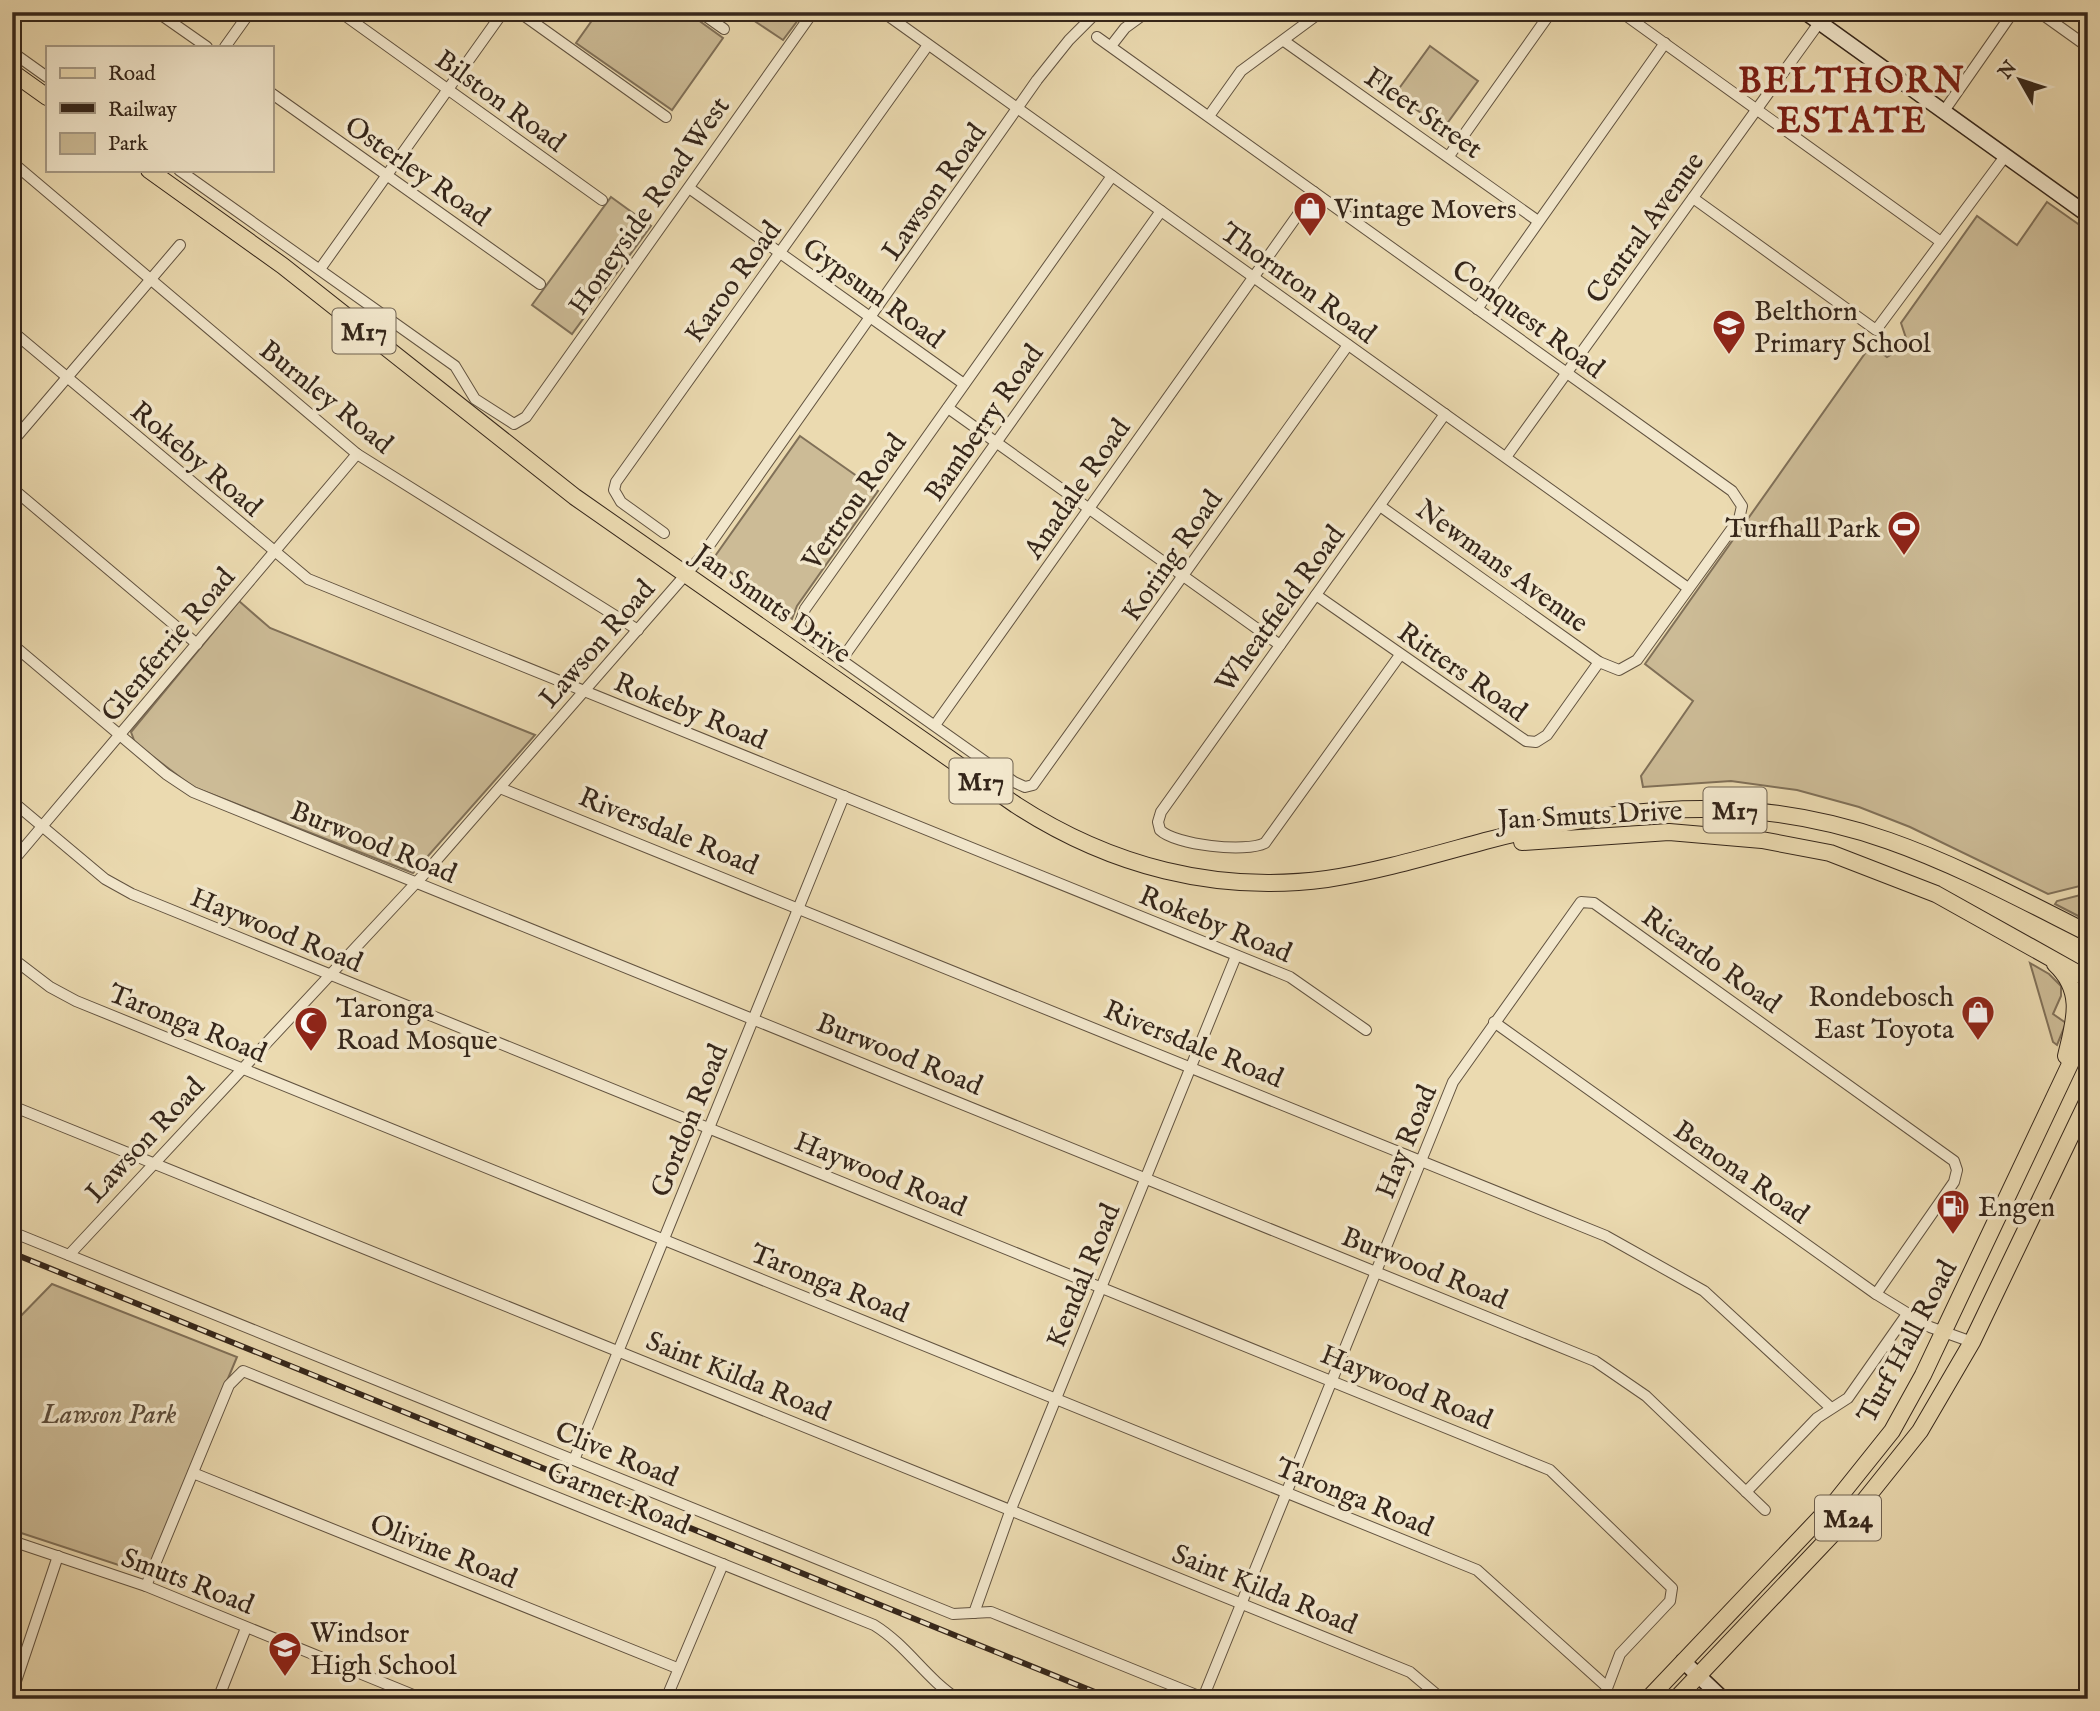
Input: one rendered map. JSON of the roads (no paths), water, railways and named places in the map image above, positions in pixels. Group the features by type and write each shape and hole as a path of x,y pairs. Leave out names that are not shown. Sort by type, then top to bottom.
{"main road":[{"path":"12,72 46,96"},
{"name":"Jan Smuts Drive","path":"152,172 283,266 575,497 1016,805 1063,834 1103,852 1178,874 1253,883 1328,878 1548,827 1639,812 1703,809 1780,814 1852,828 1919,850 2088,933"},
{"name":"Jan Smuts Drive","path":"1444,853 1520,842 1627,832 1694,833 1784,844 1830,853 1936,894 2088,979"},
{"path":"2045,956 2062,971 2073,989 2077,1007 2055,1096"},
{"name":"Turf Hall Road","path":"1648,1699 1836,1501 1877,1452 1909,1404 2088,1026"},
{"name":"Turf Hall Road","path":"1676,1699 1893,1468 1936,1407 1972,1342 2088,1100"}],"street":[{"path":"157,12 206,46"},
{"path":"226,46 250,12"},
{"name":"Bilston Road","path":"340,12 602,200"},
{"path":"182,172 320,270 503,12"},
{"path":"519,12 666,117"},
{"path":"700,12 724,29"},
{"name":"Honeyside Road West","path":"320,270 455,366 475,399 509,423 518,423 526,417 813,12"},
{"name":"Thornton Road","path":"883,12 1688,588"},
{"name":"Lawson Road","path":"69,1255 416,883 687,574 1069,40 1097,12"},
{"path":"1111,46 1125,28 1147,12"},
{"path":"1209,116 1235,77 1321,12"},
{"path":"1449,156 1551,12"},
{"path":"1621,12 1941,242"},
{"path":"1805,12 2088,215"},
{"path":"1944,111 2013,12"},
{"path":"2039,12 2088,47"},
{"name":"Central Avenue","path":"1506,457 1819,23"},
{"name":"Conquest Road","path":"1097,37 1567,372 1740,500 1739,519 1637,660 1619,670 1598,662"},
{"name":"Fleet Street","path":"1284,40 1538,220"},
{"path":"1477,309 1665,43"},
{"name":"Karoo Road","path":"664,533 621,502 614,489 616,482 928,45"},
{"path":"12,52 46,76"},
{"name":"Osterley Road","path":"273,94 540,284"},
{"path":"1693,198 1876,330 2006,155"},
{"name":"Burnley Road","path":"12,162 357,454 638,630"},
{"name":"Vertrou Road","path":"1028,787 1014,782 802,631 802,615 1112,176"},
{"name":"Gypsum Road","path":"689,188 964,384"},
{"name":"Anadale Road","path":"935,725 1314,192"},
{"name":"Bamberry Road","path":"842,659 1161,211"},
{"path":"12,442 180,245"},
{"name":"Rokeby Road","path":"12,331 308,579 1298,981 1366,1030"},
{"name":"Koring Road","path":"1028,787 1038,781 1348,345"},
{"path":"947,408 1280,645"},
{"name":"Wheatfield Road","path":"1400,655 1265,843 1250,847 1223,846 1177,839 1160,830 1158,822 1161,812 1445,414"},
{"name":"Glenferrie Road","path":"12,862 357,454"},
{"path":"12,488 197,644"},
{"name":"Newmans Avenue","path":"1380,506 1598,662"},
{"name":"Ritters Road","path":"1316,595 1510,733 1532,743 1547,735 1598,662"},
{"name":"Burwood Road","path":"12,644 172,779 194,792 1578,1353 1608,1369 1646,1396 1765,1510"},
{"name":"Riversdale Road","path":"500,788 1606,1236 1682,1277 1727,1310 1831,1408"},
{"name":"Gordon Road","path":"574,1460 844,796"},
{"name":"Haywood Road","path":"12,801 125,891 1511,1453 1558,1476 1671,1585 1671,1599 1620,1654 1606,1686"},
{"name":"Hay Road","path":"1205,1698 1453,1082 1577,905 1585,900"},
{"name":"Ricardo Road","path":"1585,900 1594,903 1954,1161 1958,1170 1954,1182 1876,1294"},
{"name":"Kendal Road","path":"974,1613 1011,1509 1236,956"},
{"name":"Taronga Road","path":"12,958 64,995 1481,1573 1606,1686"},
{"name":"Benona Road","path":"1494,1022 1876,1294 1906,1314 1943,1332 1972,1342"},
{"name":"Saint Kilda Road","path":"12,1106 1410,1672 1442,1699"},
{"name":"Clive Road","path":"12,1232 953,1614 991,1612 1205,1698"},
{"path":"1746,1492 1817,1418 1848,1398 1906,1314"},
{"name":"Garnet Road","path":"193,1474 229,1385 243,1371 874,1625 906,1648 930,1675 958,1699"},
{"path":"146,1586 193,1474"},
{"name":"Olivine Road","path":"193,1474 677,1668"},
{"name":"Smuts Road","path":"12,1541 146,1586 423,1699"},
{"path":"12,1693 58,1556"},
{"path":"666,1699 723,1564"},
{"path":"218,1699 246,1628"},
{"path":"1684,1661 1723,1699"},
{"path":"1603,1699 1606,1686"}],"railway":[{"path":"12,1253 1112,1699"}],"place":[{"name":"Vintage Movers","path":"1310,238"},
{"name":"Belthorn Primary School","path":"1729,356"},
{"name":"Turfhall Park","path":"1904,557"},
{"name":"Rondebosch East Toyota","path":"1978,1042"},
{"name":"Taronga Road Mosque","path":"311,1053"},
{"name":"Engen","path":"1953,1236"},
{"name":"Windsor High School","path":"285,1678"}],"district":[{"name":"BELTHORN ESTATE","path":"1852,100"}],"park label":[{"name":"Lawson Park","path":"109,1413"}]}
